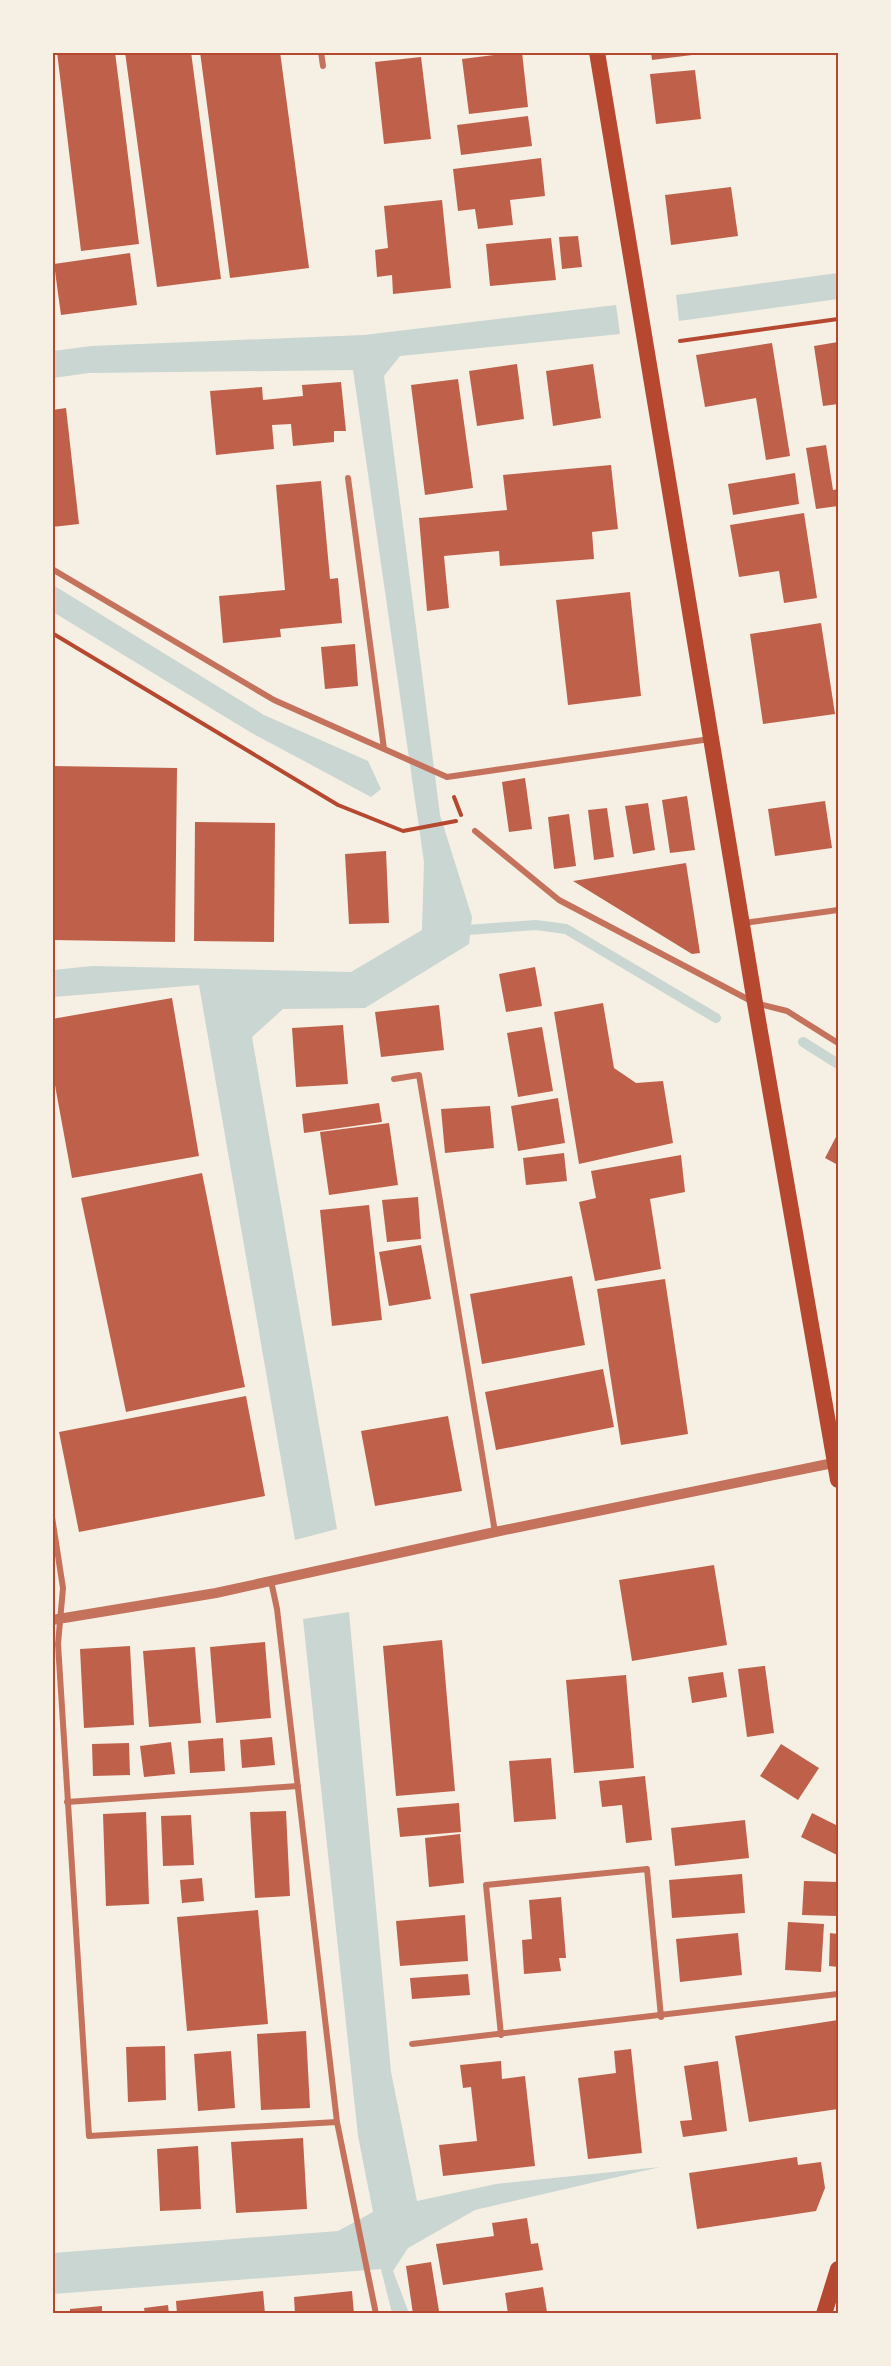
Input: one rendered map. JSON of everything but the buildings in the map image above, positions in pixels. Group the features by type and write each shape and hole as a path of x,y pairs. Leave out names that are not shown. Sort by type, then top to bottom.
{"highway":[{"path":"597,52 713,738 755,1003 837,1462 838,1480"},
{"path":"824,2313 838,2269"}],"street":[{"path":"321,52 323,66"},
{"path":"348,477 384,749"},
{"path":"52,568 274,700 447,777 713,738"},
{"path":"475,831 560,900 755,1003 786,1011 838,1042"},
{"path":"742,923 838,910"},
{"path":"393,1079 419,1075 495,1532"},
{"path":"56,1619 216,1593 495,1532 837,1462"},
{"path":"52,1517 63,1588 56,1619 88,2136 337,2122"},
{"path":"271,1581 277,1609 337,2122 376,2313"},
{"path":"67,1802 298,1786"},
{"path":"501,2035 486,1885 647,1869 661,2017"},
{"path":"412,2044 661,2017 838,1994"}],"path":[{"path":"680,341 838,319"},
{"path":"52,633 338,805 403,831 463,820"}],"shaded area":[{"path":"838,273 838,299 679,321 676,295"},
{"path":"616,305 620,334 400,356 384,376 440,815 472,917 469,944 365,1008 283,1009 252,1037 337,1529 295,1540 199,985 53,997 53,970 92,966 351,972 422,930 424,862 353,370 89,373 53,378 53,351 91,346 364,335"},
{"path":"53,585 264,715 368,761 381,789 371,797 250,732 53,612"},
{"path":"349,1612 391,2072 417,2201 496,2184 660,2167 475,2210 408,2248 393,2271 409,2313 392,2313 381,2269 53,2294 53,2253 338,2231 373,2212 358,2136 303,1619"}],"waterway":[{"path":"467,930 536,925 566,929 716,1018"},
{"path":"803,1042 838,1064"}]}
